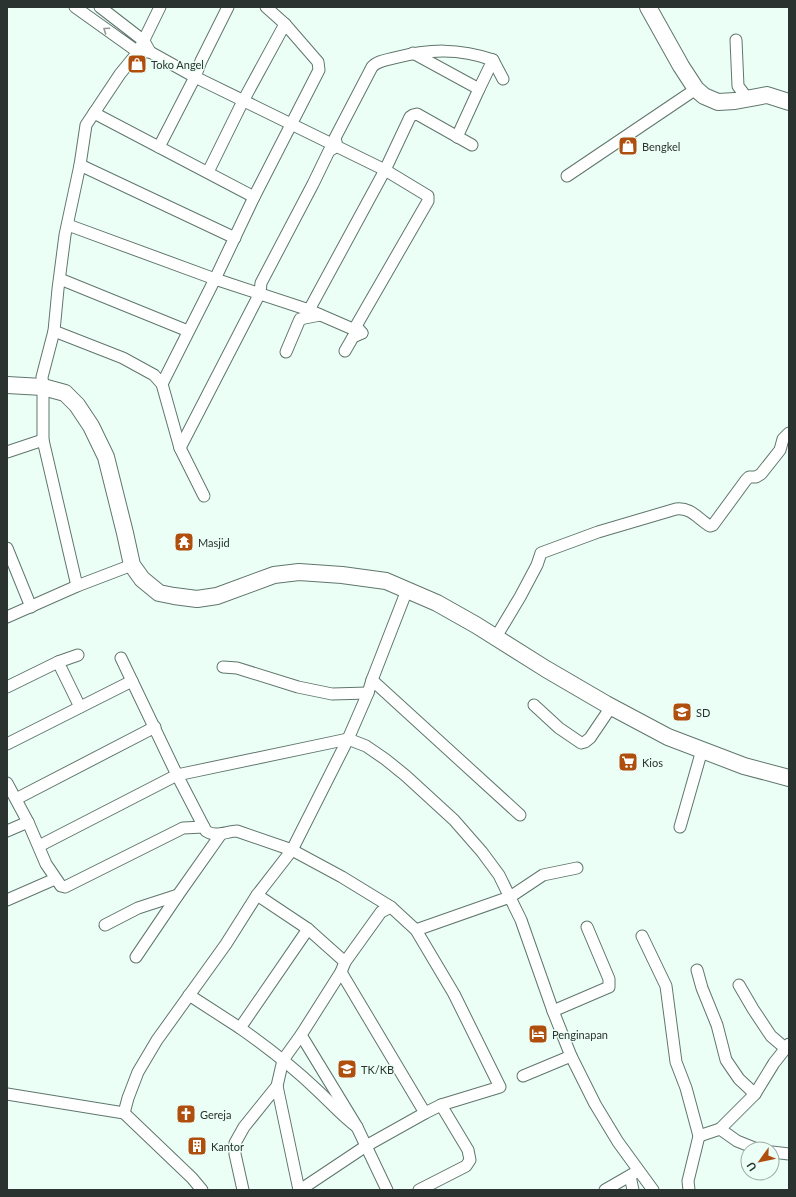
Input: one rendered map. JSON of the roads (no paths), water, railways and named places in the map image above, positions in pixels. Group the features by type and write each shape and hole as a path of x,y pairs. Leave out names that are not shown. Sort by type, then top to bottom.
{"street":[{"path":"75,7 91,12 138,52 150,52 195,77 385,170 424,192 428,196 428,201 356,326 362,333"},
{"path":"100,7 144,41 150,52"},
{"path":"77,586 43,440 42,377 54,331 65,235 80,164 86,125 120,74 138,52 160,7"},
{"path":"159,147 195,77 200,61 228,7"},
{"path":"162,384 215,279 254,197 317,75 319,66 318,62 285,24 266,7"},
{"path":"648,7 681,66 696,89 704,96 718,102 734,101 767,95 789,102"},
{"path":"208,172 243,101 285,24"},
{"path":"736,40 738,86 747,98"},
{"path":"338,146 336,138 372,67 380,62 413,53 443,51 481,56 493,60 502,79"},
{"path":"413,53 479,89"},
{"path":"458,137 493,60"},
{"path":"567,176 696,89"},
{"path":"94,112 254,197"},
{"path":"309,310 385,170 413,114 417,114 472,145"},
{"path":"180,448 260,293 261,283 314,184 329,151 338,146"},
{"path":"80,164 235,238"},
{"path":"68,225 215,279 309,310 362,333"},
{"path":"60,279 188,330"},
{"path":"286,352 300,319 320,315"},
{"path":"54,331 123,358 154,375 162,384 180,448 204,496"},
{"path":"345,351 353,337 362,333"},
{"path":"7,385 43,387 65,393 77,405 91,426 106,457 126,533 132,565 142,579 159,593 197,599 217,596 274,575 299,572 342,575 386,581 437,603 611,707 668,736 744,766 789,778"},
{"path":"496,637 520,597 537,565 541,553 598,532 676,509 684,508 710,526 713,525 746,480 749,477 756,477 780,450 783,440 789,433"},
{"path":"7,452 43,440"},
{"path":"7,548 31,607"},
{"path":"7,617 77,586 132,565"},
{"path":"124,1113 138,1072 156,1040 226,944 257,895 292,850 348,739 368,693 407,590"},
{"path":"7,687 58,662 78,655"},
{"path":"121,658 177,775 206,831 215,835 229,831 238,831 292,850 342,877 392,907 416,930 454,994 500,1087 442,1105 425,1113 366,1146 300,1190 277,1086 283,1060 302,1035 343,967 381,912 392,907"},
{"path":"58,662 80,707"},
{"path":"223,667 237,668 298,687 332,694 368,693"},
{"path":"372,680 520,815"},
{"path":"7,744 132,681"},
{"path":"534,705 559,728 581,743 590,738 611,707"},
{"path":"16,799 155,727"},
{"path":"39,846 177,775 348,739 366,746 385,759 454,820 500,875 521,920 553,1011 571,1056 595,1104 618,1142 634,1173 653,1190"},
{"path":"680,827 702,750"},
{"path":"7,783 28,822 46,864 55,879 61,886 65,887 183,828 204,827"},
{"path":"7,832 28,822"},
{"path":"136,957 221,834"},
{"path":"416,930 510,897 543,875 577,868"},
{"path":"7,900 55,879"},
{"path":"105,925 138,908 178,895"},
{"path":"257,895 308,929 343,967 425,1113"},
{"path":"553,1011 609,986 609,979 586,926"},
{"path":"240,1028 308,929"},
{"path":"642,936 666,986 676,1062 686,1088 699,1136 688,1181 689,1190"},
{"path":"697,970 702,988 717,1025 726,1060 739,1079 755,1094"},
{"path":"699,1136 720,1128 755,1094 774,1063 787,1046 771,1036 739,985"},
{"path":"189,995 240,1028 283,1060 317,1090 347,1120 357,1127"},
{"path":"302,1035 357,1127 387,1190"},
{"path":"523,1076 571,1056"},
{"path":"243,1190 235,1154 235,1143 244,1127 277,1086"},
{"path":"7,1094 124,1113 192,1178 202,1190"},
{"path":"419,1190 466,1166 470,1160 468,1150 442,1105"},
{"path":"720,1128 740,1142"},
{"path":"605,1190 634,1173"},
{"path":"632,1190 634,1173"}],"place":[{"name":"Toko Angel","path":"137,64"},
{"name":"Bengkel","path":"628,146"},
{"name":"Masjid","path":"184,542"},
{"name":"SD","path":"682,712"},
{"name":"Kios","path":"628,762"},
{"name":"Penginapan","path":"538,1034"},
{"name":"TK/KB","path":"347,1069"},
{"name":"Gereja","path":"186,1114"},
{"name":"Kantor","path":"197,1146"}]}
